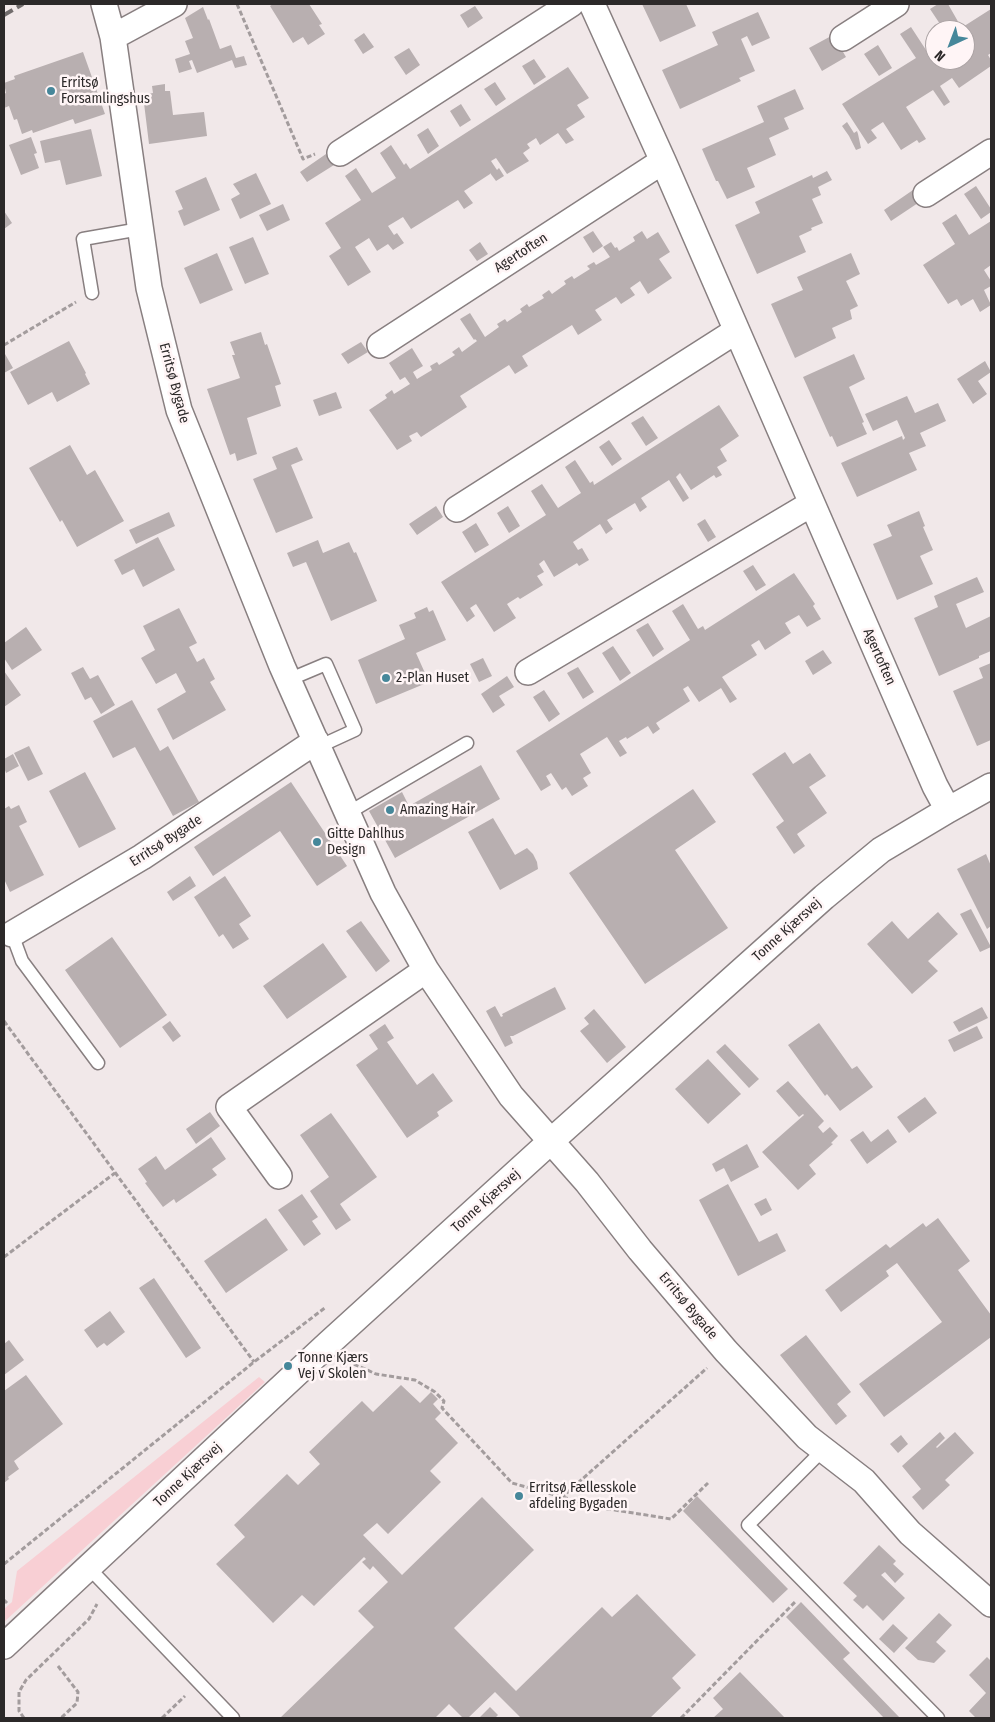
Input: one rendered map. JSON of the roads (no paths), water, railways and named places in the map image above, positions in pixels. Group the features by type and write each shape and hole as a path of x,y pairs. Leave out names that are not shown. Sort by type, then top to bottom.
{"street":[{"path":"108,20 174,4"},
{"path":"340,154 571,4"},
{"name":"Agertoften","path":"592,4 663,161 935,786 948,810"},
{"path":"843,38 896,4"},
{"name":"Erritsø Bygade","path":"108,20 149,288 179,410 288,680 383,893 426,970 511,1096 586,1182 640,1250 726,1351 807,1437 864,1481 910,1533 991,1604"},
{"path":"926,194 991,152"},
{"name":"Agertoften","path":"380,345 663,161"},
{"path":"457,509 736,331"},
{"path":"528,672 811,504"},
{"name":"Erritsø Bygade","path":"12,934 142,857 317,744"},
{"name":"Tonne Kjærsvej","path":"4,1646 328,1344 824,897 881,850 991,786"},
{"path":"279,1176 229,1107 426,970"}],"lane":[{"path":"92,293 83,239 140,229"},
{"path":"288,680 326,664 355,730 317,744"},
{"path":"348,814 467,743"},
{"path":"12,934 22,961 98,1062"},
{"path":"824,1449 748,1525 938,1718"},
{"path":"88,1567 234,1718"}],"railway":[{"path":"4,15 23,4"}],"place":[{"name":"Erritsø Forsamlingshus","path":"51,91"},
{"name":"2-Plan Huset","path":"386,678"},
{"name":"Amazing Hair","path":"390,810"},
{"name":"Gitte Dahlhus Design","path":"317,842"},
{"name":"Tonne Kjærs Vej v Skolen","path":"288,1366"},
{"name":"Erritsø Fællesskole afdeling Bygaden","path":"519,1496"}]}
